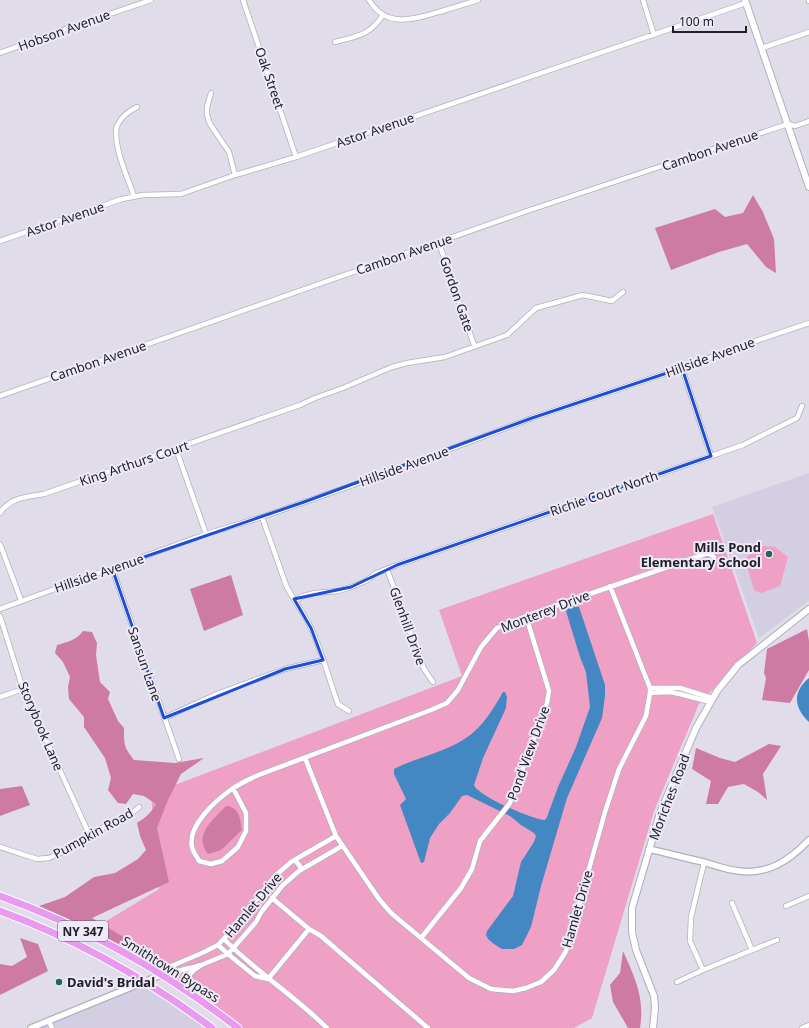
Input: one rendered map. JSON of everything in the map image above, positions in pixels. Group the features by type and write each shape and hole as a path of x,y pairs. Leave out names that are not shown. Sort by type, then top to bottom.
{"highway":[{"name":"Smithtown Bypass","path":"0,896 44,913 124,952 188,992 238,1028"},
{"name":"Smithtown Bypass","path":"0,911 72,942 145,981 212,1028"}],"main road":[{"path":"746,1 809,187"},
{"name":"Moriches Road","path":"653,1028 655,1008 654,996 636,950 632,932 632,908 660,814 696,728 711,700 738,665 809,608"}],"street":[{"name":"Hobson Avenue","path":"0,53 151,0"},
{"name":"Oak Street","path":"243,0 296,157"},
{"path":"369,0 375,9 383,15 393,19 406,20 425,16 478,0"},
{"path":"643,0 654,34"},
{"name":"Astor Avenue","path":"0,241 109,203 134,196 181,194 296,157 746,1"},
{"path":"335,42 364,34 372,28 383,15"},
{"path":"762,48 809,32"},
{"path":"211,93 207,107 207,115 210,124 229,152 235,176"},
{"path":"134,196 118,149 116,137 121,119 137,107"},
{"name":"Cambon Avenue","path":"0,396 439,242 788,124 795,126 809,121"},
{"name":"Gordon Gate","path":"439,242 474,345"},
{"name":"King Arthurs Court","path":"0,513 8,504 17,498 44,494 272,416 392,367 445,357 474,345 507,335 536,308 583,295 612,302 623,292"},
{"name":"Hillside Avenue","path":"0,609 21,600 206,534 262,517 390,472 532,418 682,368 757,340 809,323"},
{"path":"682,368 711,456"},
{"name":"Richie Court North","path":"387,568 743,445 797,418 802,406"},
{"path":"176,449 206,534"},
{"path":"262,517 286,585 304,613 311,628 338,704 349,711"},
{"path":"0,544 21,600"},
{"name":"Monterey Drive","path":"233,788 246,813 246,831 238,847 222,861 211,864 199,860 192,848 192,833 198,823 219,798 233,788 256,776 431,710 446,702 458,690 481,647 497,628 610,586 708,553 714,557"},
{"name":"Sansun Lane","path":"112,568 179,759"},
{"path":"295,601 303,596 315,593 338,592 366,581 376,573 387,568"},
{"name":"Glenhill Drive","path":"387,568 424,669 432,682"},
{"name":"Hamlet Drive","path":"305,758 336,836 379,899 391,913 469,978 491,989 513,991 541,982 554,970 566,951 605,812 619,769 646,716 650,688 610,586"},
{"name":"Storybook Lane","path":"0,616 23,689 89,834"},
{"name":"Pond View Drive","path":"421,938 462,888 472,869 480,841 510,803 515,793 547,703 549,691 526,616"},
{"path":"164,718 217,694 285,669 323,660"},
{"path":"650,688 680,688 711,700"},
{"path":"0,697 23,689"},
{"path":"650,693 669,692 711,700"},
{"name":"Pumpkin Road","path":"0,847 36,859 43,859 66,850 89,834 130,815 139,807"},
{"name":"Hamlet Drive","path":"161,975 167,968 218,945 224,940 275,876 296,860 336,836"},
{"path":"649,849 739,871 763,870 781,864 797,852 809,840"},
{"name":"Hamlet Drive","path":"161,975 198,966 228,954 256,922 262,911 283,885 302,869 342,846"},
{"path":"296,860 302,869"},
{"path":"703,970 690,941 691,916 704,863"},
{"path":"786,906 809,896"},
{"path":"272,898 309,929 321,936 428,1028"},
{"path":"732,903 752,950"},
{"path":"268,979 309,929"},
{"path":"224,940 268,979 314,1015 327,1028"},
{"path":"677,982 777,940"},
{"path":"218,945 255,976 268,979"},
{"path":"188,992 188,976 192,970 198,966"},
{"path":"31,1028 161,975"},
{"path":"49,1021 52,1028"},
{"path":"802,1028 809,1025"}],"highlighted area":[{"path":"682,368 711,456 397,565 351,587 294,599 311,628 323,660 285,669 164,718 112,568 304,502 532,418"}],"shaded area":[{"path":"753,195 763,212 774,239 776,273 766,267 747,244 719,252 671,270 655,228 715,209 725,217 743,213"},
{"name":"Mills Pond Elementary School","path":"809,473 809,601 759,638 712,507"},
{"path":"713,514 757,643 699,704 654,811 592,1018 574,1028 237,1028 90,931 159,889 151,794 462,676 439,610"},
{"path":"763,546 775,547 788,557 780,586 761,593 754,590 745,560 753,550"},
{"path":"231,575 243,615 204,631 190,589"},
{"path":"807,629 809,641 809,670 790,703 762,700 766,678 764,673 767,649"},
{"path":"83,631 92,632 97,643 96,655 100,682 110,692 108,699 118,721 124,728 125,746 134,760 175,763 204,758 181,774 168,800 157,828 169,882 92,918 145,950 138,954 79,924 39,906 65,897 94,877 115,873 138,859 146,850 140,836 137,823 148,815 156,804 144,796 133,794 126,804 118,803 108,790 111,778 105,758 84,727 84,717 69,699 68,687 70,677 63,662 55,653 57,645 75,639"},
{"path":"769,744 781,746 763,774 767,800 758,792 744,784 728,787 718,804 706,804 711,781 692,769 696,748 720,758 735,762"},
{"path":"22,786 30,805 0,816 0,789"},
{"path":"226,806 237,811 242,830 221,850 208,854 204,847 203,840 206,828"},
{"path":"20,938 38,944 48,971 0,995 0,964 12,966 27,957"},
{"path":"623,951 638,988 641,1007 640,1028 628,1028 613,1002 610,985 620,973"},
{"path":"145,981 212,1028 32,1028 49,1021 50,1024"}],"water":[{"path":"573,606 579,607 605,685 602,718 567,798 541,886 531,927 522,945 514,949 502,949 488,939 486,935 487,931 513,896 521,862 534,842 536,836 510,816 467,795 462,796 450,813 439,824 430,838 424,862 421,863 400,805 406,799 394,774 394,769 458,743 472,734 492,711 503,692 505,692 507,697 506,708 483,758 474,785 485,795 506,807 529,816 545,820 576,747 590,707 586,672 566,611 568,608"},
{"path":"809,678 809,722 800,711 797,700 800,689"}],"place":[{"name":"Mills Pond Elementary School","path":"769,554"},
{"name":"David's Bridal","path":"59,982"}]}
